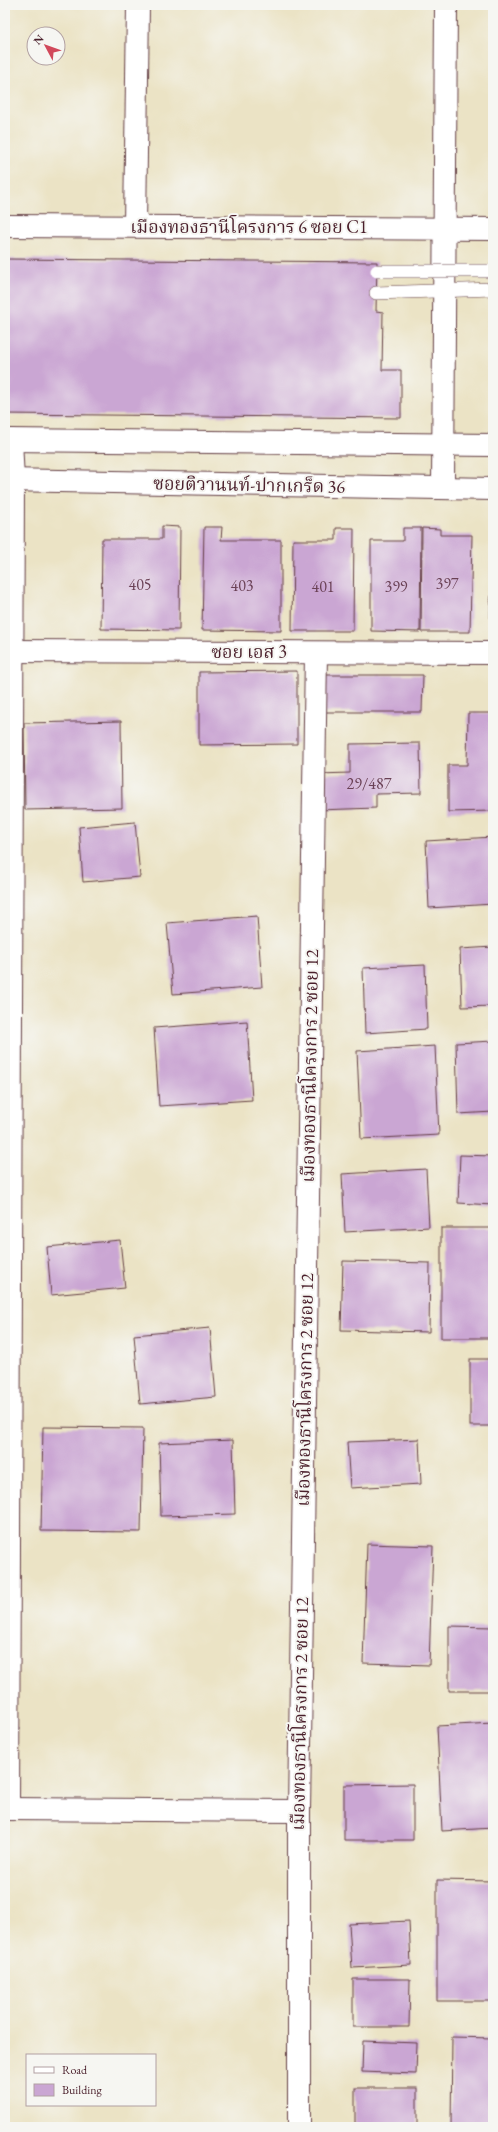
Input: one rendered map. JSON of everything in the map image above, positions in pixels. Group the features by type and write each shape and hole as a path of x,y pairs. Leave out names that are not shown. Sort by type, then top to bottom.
{"street":[{"path":"135,226 138,5"},
{"path":"443,488 446,5"},
{"name":"เมืองทองธานีโครงการ 6 ซอย C1","path":"5,226 493,229"},
{"path":"299,1811 6,1809 9,651 8,440 493,445"},
{"name":"ซอยติวานนท์-ปากเกร็ด 36","path":"9,480 493,489"},
{"name":"ซอย เอส 3","path":"9,651 493,653"},
{"name":"เมืองทองธานีโครงการ 2 ซอย 12","path":"299,2127 299,1811 316,653"}],"lane":[{"path":"377,271 493,270"},
{"path":"376,293 493,289"}],"building":[{"path":"5,259 377,262 376,311 383,312 382,370 401,370 401,418 5,414"},
{"path":"162,526 180,527 179,630 101,629 102,539 162,539"},
{"path":"204,527 222,527 221,540 281,540 281,631 202,630"},
{"path":"336,528 354,528 353,631 292,631 293,540 336,540"},
{"path":"403,528 421,528 420,632 371,631 371,541 403,541"},
{"path":"422,528 440,529 440,535 472,535 470,632 421,632"},
{"path":"491,542 493,542 493,632 490,632"},
{"path":"297,671 297,744 199,745 199,672"},
{"path":"322,675 423,675 422,712 322,712"},
{"path":"468,713 493,713 493,811 448,812 448,765 467,765"},
{"path":"121,721 122,808 25,810 24,723"},
{"path":"420,743 421,793 376,794 376,808 318,810 318,774 350,773 350,744"},
{"path":"135,822 140,877 83,882 79,827"},
{"path":"493,837 493,904 429,908 426,841"},
{"path":"257,916 262,987 173,994 167,923"},
{"path":"493,947 493,1006 462,1007 460,949"},
{"path":"425,965 427,1029 365,1033 363,968"},
{"path":"247,1021 252,1100 159,1106 154,1028"},
{"path":"493,1041 493,1112 458,1114 456,1043"},
{"path":"435,1046 439,1135 361,1139 357,1051"},
{"path":"460,1155 493,1156 493,1205 458,1203"},
{"path":"426,1169 429,1227 345,1232 342,1174"},
{"path":"441,1228 493,1228 493,1338 441,1338"},
{"path":"120,1240 125,1288 51,1295 47,1247"},
{"path":"343,1261 430,1263 429,1332 341,1330"},
{"path":"210,1328 216,1397 140,1404 134,1335"},
{"path":"470,1359 493,1359 493,1426 470,1426"},
{"path":"43,1427 143,1428 141,1532 41,1531"},
{"path":"419,1439 421,1484 350,1488 347,1442"},
{"path":"233,1440 235,1514 161,1516 159,1443"},
{"path":"367,1544 433,1546 429,1665 363,1663"},
{"path":"449,1626 493,1627 493,1691 449,1691"},
{"path":"493,1723 493,1828 442,1831 437,1726"},
{"path":"413,1784 413,1840 344,1840 344,1785"},
{"path":"437,1880 493,1881 493,2001 437,2001"},
{"path":"409,1921 411,1965 352,1968 349,1924"},
{"path":"353,1979 410,1979 409,2027 353,2027"},
{"path":"452,2037 493,2038 493,2127 451,2127"},
{"path":"363,2041 417,2043 416,2074 362,2072"},
{"path":"355,2088 417,2088 417,2125 355,2125"}]}
